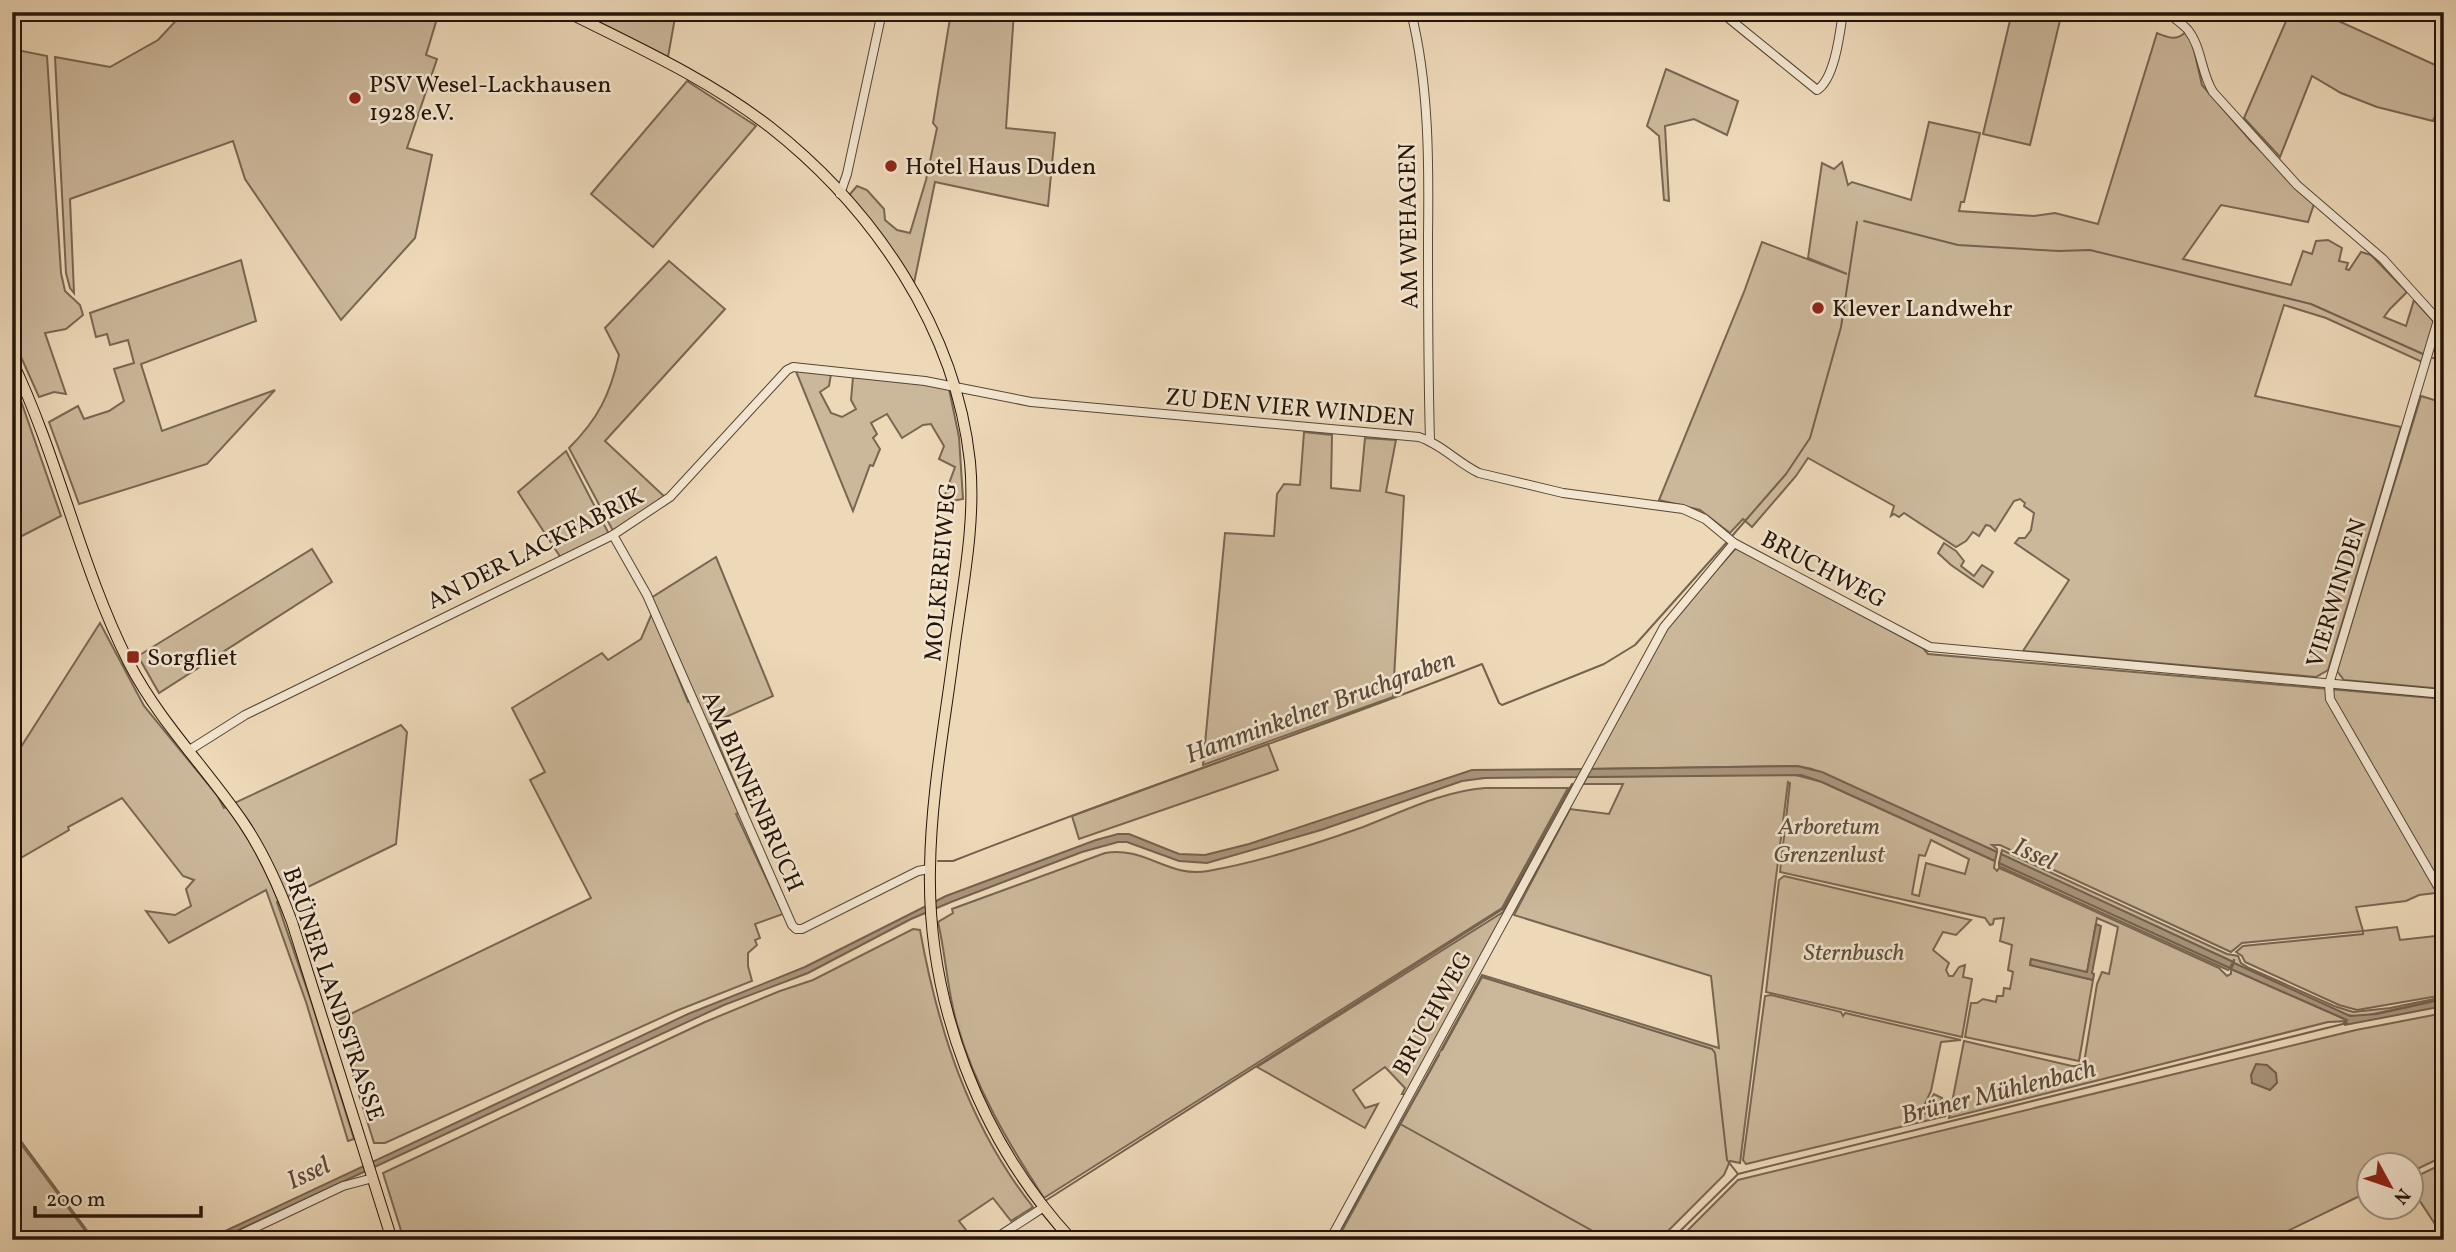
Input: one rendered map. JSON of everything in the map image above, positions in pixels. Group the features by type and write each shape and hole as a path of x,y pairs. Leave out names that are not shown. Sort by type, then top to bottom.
{"main road":[{"name":"MOLKEREIWEG","path":"567,12 719,91 782,138 840,194 876,236 904,276 937,335 956,386 970,466 970,520 932,824 929,870 931,916 942,990 963,1059 993,1129 1014,1165 1072,1240"},
{"name":"BRÜNER LANDSTRASSE","path":"12,361 43,433 93,582 113,631 145,691 244,824 280,891 393,1240"}],"street":[{"path":"840,194 848,174 882,12"},
{"name":"AM WEHAGEN","path":"1411,12 1419,42 1429,173 1430,440"},
{"path":"1721,12 1817,90 1823,85 1835,58 1843,12"},
{"name":"VIERWINDEN","path":"2166,12 2192,36 2204,75 2213,92 2297,186 2383,259 2441,318 2329,684 2330,699 2444,897"},
{"name":"AN DER LACKFABRIK","path":"188,751 245,715 612,534 670,497 793,367 956,386"},
{"name":"ZU DEN VIER WINDEN","path":"956,386 1031,402 1419,437 1430,440 1466,467 1479,473 1563,493 1683,509 1705,519 1734,543"},
{"name":"AM BINNENBRUCH","path":"612,534 647,595 769,879 792,925 796,929 802,929 918,871 929,870"},
{"name":"BRUCHWEG","path":"1330,1240 1664,627 1734,543 1930,647 2444,694"},
{"path":"229,1240 343,1186 372,1176"},
{"path":"993,1240 1044,1207"}],"green space":[{"path":"184,12 439,12 426,55 437,59 407,148 432,155 415,238 341,320 245,179 233,141 70,199 74,293 70,288 66,273 55,57 110,67 158,40"},
{"path":"586,12 676,12 668,57 584,15"},
{"path":"951,12 1014,12 1006,128 1055,133 1048,206 935,182 914,283 851,199 850,194 857,186 867,190 884,209 885,220 897,230 910,233 926,180 937,128 933,123"},
{"path":"2012,12 2062,12 2030,145 1983,134"},
{"path":"2290,12 2336,12 2334,19 2444,69 2444,96 2433,121 2377,107 2341,93 2312,76 2280,157 2244,118"},
{"path":"2186,32 2191,37 2202,85 2250,140 2314,204 2308,222 2221,205 2183,259 2291,285 2303,251 2312,254 2316,241 2328,240 2342,248 2339,261 2348,263 2346,269 2349,270 2361,252 2371,255 2407,292 2384,317 2406,326 2414,300 2435,323 2422,362 2326,318 2284,305 2255,396 2401,427 2328,670 2316,677 2023,651 2069,580 2015,543 2019,538 2025,538 2031,530 2034,513 2024,506 2025,503 2020,499 2014,501 1995,531 1986,525 1979,536 1973,532 1966,541 1956,547 1904,513 1899,517 1894,514 1891,516 1894,506 1808,458 1752,527 1743,519 1730,533 1700,510 1659,500 1762,242 1847,274 1808,258 1822,163 1834,169 1842,162 1848,185 1852,182 1911,200 1929,122 1980,133 1964,202 1961,202 1959,211 2034,216 2055,213 2098,224 2157,33 2172,38"},
{"path":"12,49 47,56 61,273 65,291 80,305 83,315 66,329 45,333 66,394 54,392 39,397 12,337"},
{"path":"1666,69 1738,101 1727,135 1694,119 1665,126 1669,201 1664,200 1659,136 1647,126"},
{"path":"687,81 756,126 653,247 591,194"},
{"path":"241,260 256,321 141,364 162,431 275,390 207,464 79,504 49,422 78,406 84,419 109,411 124,401 114,369 134,363 128,340 110,345 107,334 96,337 90,313"},
{"path":"669,261 725,309 605,441 666,498 614,531 569,448 602,406 615,369 619,355 605,328"},
{"path":"795,369 831,374 829,386 820,392 831,413 842,417 856,409 851,400 853,377 922,383 949,389 959,437 963,499 942,503 955,467 939,459 944,446 931,424 923,425 902,438 887,414 871,423 877,434 873,438 880,449 873,466 870,465 853,511"},
{"path":"12,375 61,516 12,541"},
{"path":"2421,396 2444,403 2444,689 2344,680 2337,671"},
{"path":"1304,432 1332,435 1331,488 1360,491 1365,438 1396,440 1386,492 1404,496 1393,697 1203,765 1225,533 1274,536 1277,494 1284,484 1300,485"},
{"path":"566,451 609,534 561,558 518,492"},
{"path":"1944,543 1956,551 1964,561 1961,566 1974,576 1982,565 1993,572 1983,587 1938,553"},
{"path":"1736,548 1923,648 1928,654 2444,699 2444,891 2441,886 2435,893 2419,895 2406,901 2356,907 2363,931 2242,943 2231,952 2000,845 1992,845 1997,852 1812,769 1797,766 1588,769 1672,619"},
{"path":"312,549 332,582 159,693 138,656"},
{"path":"716,557 773,696 710,724 746,809 736,814 783,914 755,924 760,938 755,940 757,945 748,953 752,981 676,1011 385,1143 374,1143 336,1021 591,898 530,780 545,772 512,708 602,653 608,660 641,639 652,613 688,702 693,700 651,598"},
{"path":"100,623 144,706 217,795 224,808 401,725 407,732 396,844 277,902 354,1139 348,1141 306,1002 266,890 169,943 146,911 175,915 191,906 186,889 194,880 183,876 122,798 68,827 69,830 12,863 12,761"},
{"path":"1268,744 1278,770 1079,839 1072,816"},
{"name":"Arboretum Grenzenlust","path":"1792,774 1822,782 1995,861 1994,868 1997,871 1999,868 2013,874 2219,968 2227,976 2231,974 2231,969 2349,1021 2328,1022 1949,1118 1964,1041 2072,1066 2084,1063 2097,984 2102,972 2109,974 2118,927 2097,918 2087,973 2031,959 2030,965 2093,980 2079,1061 1965,1037 1971,1003 1983,999 1996,1002 1997,996 2003,996 2004,988 2010,989 2013,972 2008,970 2012,945 2000,941 2004,918 1994,919 1990,925 1985,918 1780,872 1788,782 1740,1163 1730,1161 1724,1175 1659,1240 1337,1240 1482,975 1719,1048 1711,976 1514,915 1570,809 1609,814 1623,784 1583,784 1587,777","holes":["1931,840 1969,859 1965,874 1926,863 1919,896 1912,894 1919,855 1925,856"]},
{"path":"1485,788 1568,788 1502,908 1044,1198 1005,1135 964,1047 954,1011 938,922 953,913 952,909 1105,853 1132,854 1181,870 1208,871 1287,852 1438,798"},
{"path":"1543,838 1545,839 1407,1094 1402,1094 1405,1088 1385,1067 1353,1090 1365,1108 1378,1104 1365,1128 1257,1067 1503,912"},
{"path":"2002,850 2227,954 2238,956 2241,963 2249,968 2334,1006 2353,1012 2444,999 2359,1017 2341,1014 2237,965 2234,959 2233,962 2023,865 2001,854"},
{"path":"1999,863 2230,968 2228,970 1999,866"},
{"name":"Sternbusch","path":"1784,876 1971,920 1956,935 1943,932 1933,950 1949,963 1946,970 1949,976 1953,976 1959,967 1965,965 1963,977 1972,979 1962,1037 1766,992 1779,880"},
{"path":"2397,927 2400,940 2444,935 2444,995 2357,1010 2339,1005 2245,962 2236,952 2243,946 2363,934 2363,931"},
{"path":"913,929 920,930 936,1004 959,1076 991,1144 1033,1207 1011,1221 993,1198 959,1221 974,1240 404,1240 383,1173 705,1022 813,980"},
{"path":"1771,995 1841,1012 1843,1016 1845,1013 1961,1040 1941,1042 1931,1091 1920,1114 1929,1113 1925,1110 1934,1094 1942,1098 1934,1113 1946,1116 1746,1164 1743,1160 1765,996"},
{"path":"2444,1013 2444,1156 2424,1166 2424,1150 2354,1150 2354,1199 2269,1240 1678,1240 1738,1180 2356,1030"},
{"path":"12,1132 92,1240 12,1240"},
{"path":"2444,1163 2444,1238 2424,1207 2424,1173"}],"shaded area":[{"path":"1797,766 1822,772 1997,852 1995,861 1822,782 1801,775 1584,777 1588,769"},
{"path":"1584,769 1580,777 1485,778 1462,781 1321,830 1207,863 1179,861 1127,842 1082,852 911,919 808,973 724,1005 217,1240 206,1240 688,1014 805,967 946,896 1096,840 1129,834 1179,854 1205,855 1249,844 1472,770"},
{"path":"2001,854 2233,962 2230,968 1999,863"},
{"path":"2096,924 2101,926 2093,980 2030,965 2031,959 2087,972"},
{"path":"2234,963 2350,1016 2377,1014 2444,999 2444,1006 2345,1025 2347,1020 2231,969"},
{"path":"2256,1064 2267,1065 2276,1073 2277,1083 2270,1090 2252,1083 2251,1075"}],"waterway":[{"name":"Hamminkelner Bruchgraben","path":"1864,221 1958,245 2059,251 2090,250 2311,304 2423,354"},
{"name":"Hamminkelner Bruchgraben","path":"1732,536 1786,474 1810,438 1841,327 1857,222"},
{"name":"Hamminkelner Bruchgraben","path":"2433,358 2444,360"},
{"name":"Hamminkelner Bruchgraben","path":"938,861 953,861 1482,664 1502,705 1604,664 1635,645 1727,542"},
{"path":"1045,1201 1503,909 1572,784"},
{"path":"1442,1050 1482,977 1712,1049 1715,1053 1727,1160 1738,1174"},
{"name":"Brüner Mühlenbach","path":"1671,1240 1738,1174 2347,1023"},
{"path":"1335,1240 1439,1055"},
{"path":"1402,1125 1609,1240"},
{"path":"12,1129 94,1240"}],"place":[{"name":"PSV Wesel-Lackhausen 1928 e.V.","path":"355,98"},
{"name":"Hotel Haus Duden","path":"891,166"},
{"name":"Klever Landwehr","path":"1818,308"},
{"name":"Sorgfliet","path":"133,657"}],"water label":[{"name":"Issel","path":"2035,853"},
{"name":"Issel","path":"308,1172"}]}
